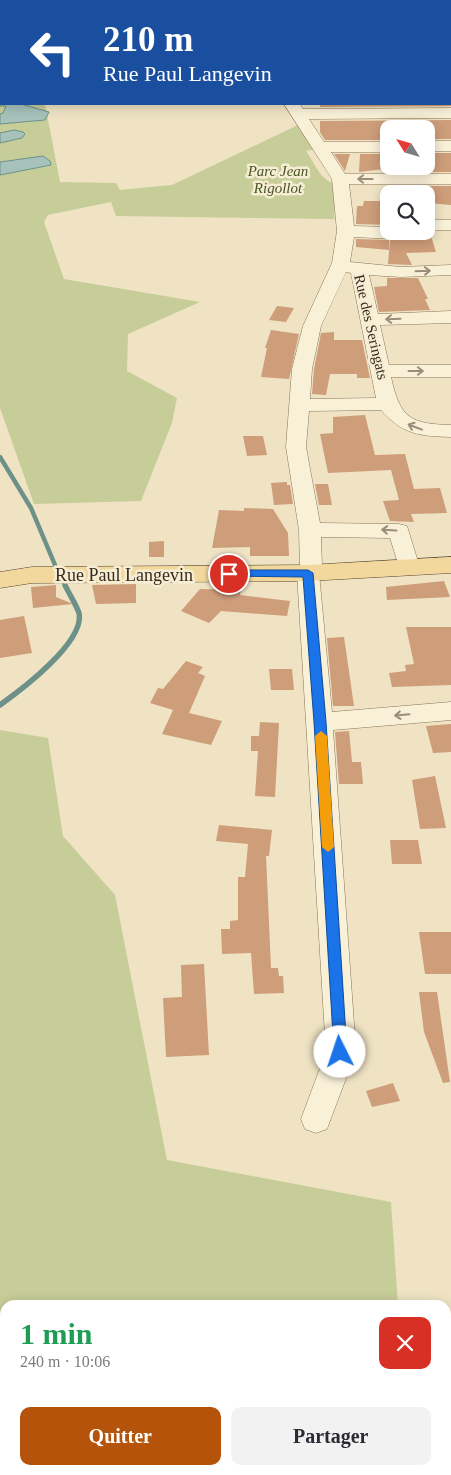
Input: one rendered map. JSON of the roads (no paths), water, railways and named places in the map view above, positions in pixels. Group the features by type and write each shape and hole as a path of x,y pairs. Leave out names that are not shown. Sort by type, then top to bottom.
{"main road":[{"name":"Rue Paul Langevin","path":"0,580 32,575 308,573 451,565"}],"street":[{"path":"295,109 403,120"},
{"path":"295,109 340,179 346,230 340,266 312,326 302,369 296,447 310,530 311,567 308,573 320,722 340,1052 316,1119"},
{"path":"418,120 451,113"},
{"path":"320,147 380,146"},
{"path":"435,146 451,146"},
{"path":"340,179 451,179"},
{"path":"435,226 451,225"},
{"path":"346,230 380,231"},
{"path":"401,272 405,240"},
{"name":"Rue des Seringats","path":"340,266 359,269 382,371 387,404"},
{"path":"359,269 401,272 451,270"},
{"path":"371,320 451,317"},
{"path":"382,371 451,371"},
{"path":"298,406 387,404 401,421 418,430 451,431"},
{"path":"310,530 399,531 409,568"},
{"path":"320,722 451,711"}],"water":[{"path":"24,105 49,112 45,120 0,124 0,114 3,113 6,106 0,106"},
{"path":"14,130 25,134 22,138 0,143 0,133"},
{"path":"43,156 50,161 51,165 0,175 0,162"}],"waterway":[{"path":"0,457 31,508 55,565"},
{"path":"0,705 50,664 72,638 78,625 79,613 65,585"}],"park label":[{"name":"Parc Jean Rigollot","path":"278,180"}]}
